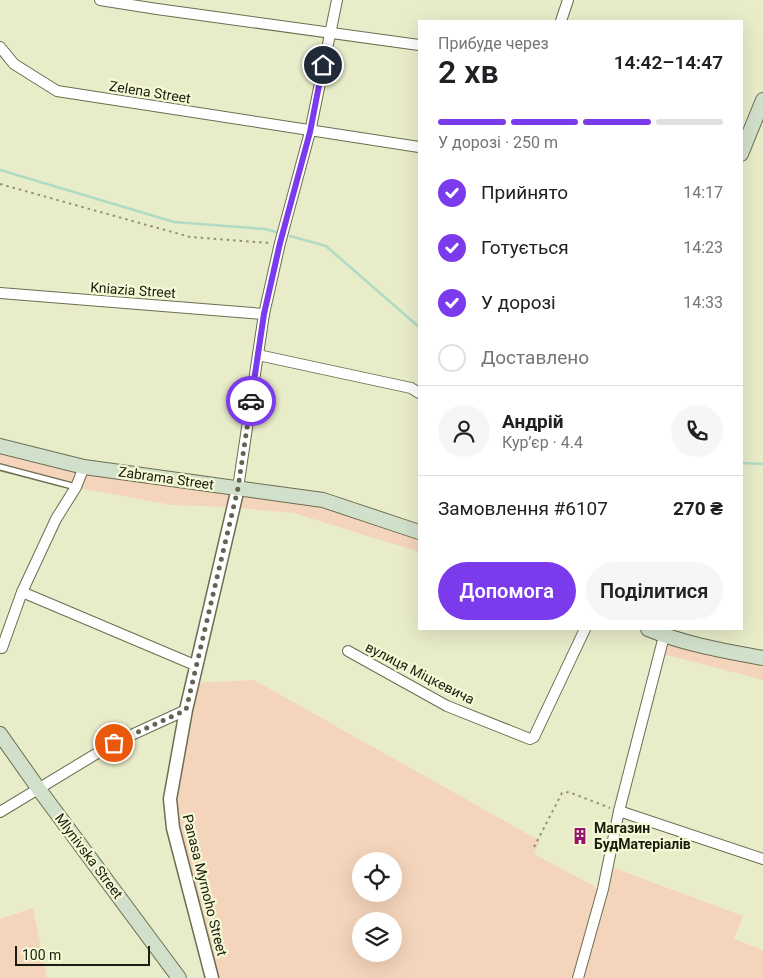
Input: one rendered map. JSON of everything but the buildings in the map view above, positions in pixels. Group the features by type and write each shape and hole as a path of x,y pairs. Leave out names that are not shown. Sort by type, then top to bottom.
{"main road":[{"path":"743,149 763,100"},
{"name":"Zabrama Street","path":"0,446 84,467 323,500 418,532"},
{"path":"650,630 664,636 763,658"},
{"name":"Mlynivska Street","path":"0,734 179,978"}],"street":[{"path":"100,0 418,45"},
{"path":"238,488 264,314 280,243 310,132 337,0"},
{"path":"561,20 568,0"},
{"name":"Zelena Street","path":"0,47 14,64 57,91 418,148"},
{"name":"Kniazia Street","path":"0,293 264,314"},
{"path":"258,355 411,388 418,392"},
{"path":"2,648 22,592 56,519 76,487 84,467"},
{"name":"Panasa Myrnoho Street","path":"212,978 174,828 170,799 186,710 238,488"},
{"path":"22,592 197,666"},
{"name":"вулиця Міцкевича","path":"348,651 447,706 530,739 534,737 585,630"},
{"path":"578,978 603,890 619,811 664,636"},
{"path":"0,812 114,743 186,710"},
{"path":"619,811 763,859"}],"lane":[{"path":"0,468 76,487"}],"path":[{"path":"0,184 190,237 280,243"},
{"path":"534,847 562,793 568,792 619,811"}],"shaded area":[{"path":"0,453 79,472 74,484 0,465"},
{"path":"85,474 232,494 229,507 172,505 79,488"},
{"path":"241,495 322,506 418,539 418,552 294,513 238,508"},
{"path":"666,643 763,664 763,680 663,654"},
{"path":"254,680 540,841 534,854 599,889 574,978 219,978 178,827 174,799 197,683"},
{"path":"611,867 743,916 734,939 763,950 763,978 583,978"},
{"path":"33,908 47,978 0,978 0,919"}],"waterway":[{"path":"0,170 174,222 265,229 276,232"},
{"path":"290,236 326,246 418,326"},
{"path":"743,463 763,464"}],"way so far":[{"path":"114,743 186,710 238,488 251,401"}],"place":[{"name":"Магазин БудМатеріалів","path":"580,836"}],"route":[{"path":"251,401 264,314 280,243 310,132 323,65"}]}
